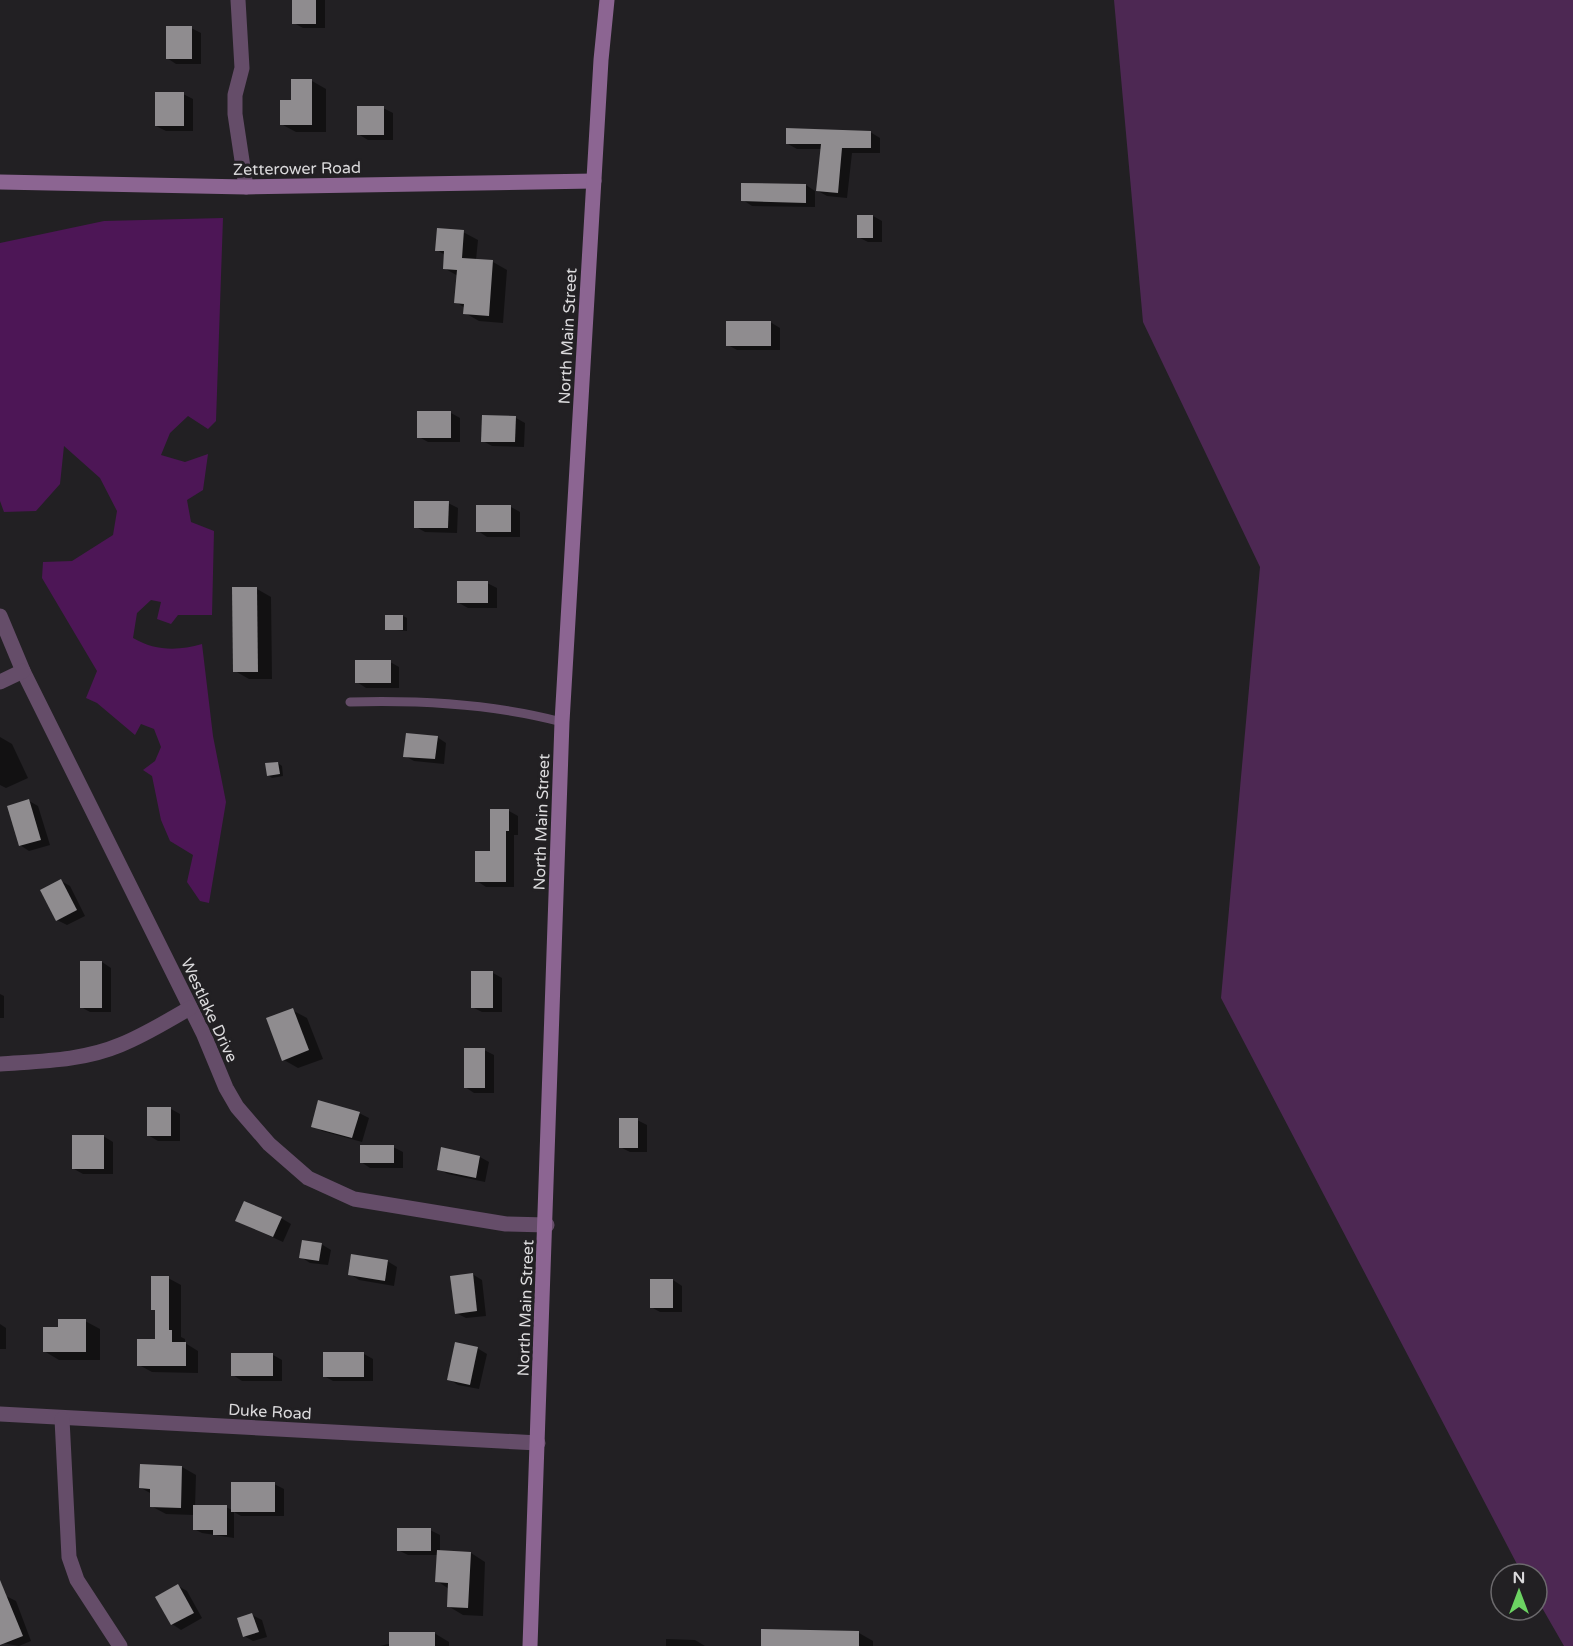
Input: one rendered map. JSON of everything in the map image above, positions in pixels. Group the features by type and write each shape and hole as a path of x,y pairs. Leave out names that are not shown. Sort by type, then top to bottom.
{"street":[{"path":"238,0 242,68 235,95 235,114 246,187"},
{"name":"North Main Street","path":"530,1646 547,1225 562,722 607,0"},
{"name":"Zetterower Road","path":"0,182 246,187 594,181"},
{"name":"Westlake Drive","path":"0,616 23,670 190,1008 226,1088 237,1107 269,1144 308,1178 354,1198 506,1224 547,1225"},
{"path":"0,682 23,670"},
{"path":"0,1064 73,1058 97,1053 120,1046 190,1008"},
{"name":"Duke Road","path":"0,1414 538,1443"},
{"path":"62,1419 69,1557 77,1580 120,1646"}],"lane":[{"path":"350,702 409,700 537,716 562,722"}],"shaded area":[{"path":"1114,0 1573,0 1573,1646 1564,1646 1549,1620 1549,1562 1516,1562 1221,998 1260,567 1143,322"},
{"path":"223,218 216,421 208,429 188,416 170,433 161,455 185,462 208,454 203,490 187,500 191,522 214,531 212,615 178,615 171,624 157,619 161,602 151,600 137,613 133,638 150,645 167,648 184,648 202,644 213,736 226,802 209,903 200,901 187,882 193,855 170,841 161,820 152,776 143,770 155,761 161,747 154,729 141,724 135,735 97,703 86,698 97,671 42,578 43,562 72,561 113,535 117,511 100,478 64,446 60,484 36,511 4,512 0,501 0,243 104,221"}],"building":[{"path":"292,0 316,0 316,24 292,24"},
{"path":"166,26 192,26 192,59 166,59"},
{"path":"291,79 312,79 312,125 280,125 280,100 291,100"},
{"path":"155,92 184,92 184,126 155,126"},
{"path":"357,106 384,106 384,135 357,135"},
{"path":"786,128 871,131 871,148 842,148 838,193 816,191 821,144 786,144"},
{"path":"741,183 806,184 806,203 741,201"},
{"path":"857,215 873,215 873,238 857,238"},
{"path":"437,228 464,230 462,258 493,260 489,316 463,314 464,304 454,303 457,270 443,269 444,251 435,251"},
{"path":"726,321 771,321 771,346 726,346"},
{"path":"417,411 451,411 451,438 417,438"},
{"path":"482,415 516,416 515,442 481,442"},
{"path":"414,501 449,501 448,528 414,528"},
{"path":"476,505 511,505 511,532 476,532"},
{"path":"457,581 488,581 488,603 457,603"},
{"path":"232,587 257,587 258,672 233,672"},
{"path":"385,615 403,615 403,630 385,630"},
{"path":"355,660 391,660 391,683 355,683"},
{"path":"406,733 438,736 435,759 403,757"},
{"path":"278,762 280,774 267,776 265,763"},
{"path":"29,799 41,840 19,846 7,806"},
{"path":"490,809 509,809 509,831 506,831 506,882 475,882 475,851 490,851"},
{"path":"61,879 77,910 56,921 40,890"},
{"path":"80,961 102,961 102,1008 80,1008"},
{"path":"471,971 493,971 493,1008 471,1008"},
{"path":"293,1008 309,1050 282,1061 266,1018"},
{"path":"464,1048 485,1048 485,1088 464,1088"},
{"path":"318,1100 360,1112 352,1138 311,1127"},
{"path":"147,1107 171,1107 171,1136 147,1136"},
{"path":"619,1118 638,1118 638,1148 619,1148"},
{"path":"72,1135 104,1135 104,1169 72,1169"},
{"path":"360,1145 394,1145 394,1163 360,1163"},
{"path":"441,1147 480,1156 476,1178 437,1170"},
{"path":"244,1201 282,1217 273,1237 235,1221"},
{"path":"302,1240 322,1243 319,1261 299,1258"},
{"path":"351,1254 388,1260 385,1281 348,1275"},
{"path":"473,1273 477,1311 455,1314 450,1276"},
{"path":"151,1276 169,1276 169,1330 172,1330 172,1342 186,1342 186,1366 137,1366 137,1339 155,1339 155,1310 151,1310"},
{"path":"650,1279 673,1279 673,1308 650,1308"},
{"path":"58,1319 86,1319 86,1352 43,1352 43,1327 58,1327"},
{"path":"455,1342 478,1347 470,1385 447,1380"},
{"path":"323,1352 364,1352 364,1377 323,1377"},
{"path":"231,1353 273,1353 273,1376 231,1376"},
{"path":"140,1464 182,1466 181,1508 150,1507 150,1489 139,1488"},
{"path":"231,1482 275,1482 275,1512 231,1512"},
{"path":"193,1505 227,1505 227,1535 213,1535 213,1530 193,1530"},
{"path":"397,1528 431,1528 431,1551 397,1551"},
{"path":"437,1550 471,1552 468,1608 447,1607 448,1583 435,1582"},
{"path":"0,1580 23,1636 0,1645"},
{"path":"178,1584 194,1613 171,1625 155,1597"},
{"path":"252,1613 259,1632 243,1637 237,1618"},
{"path":"761,1629 859,1631 859,1646 761,1646"},
{"path":"389,1632 435,1632 435,1646 389,1646"}]}
